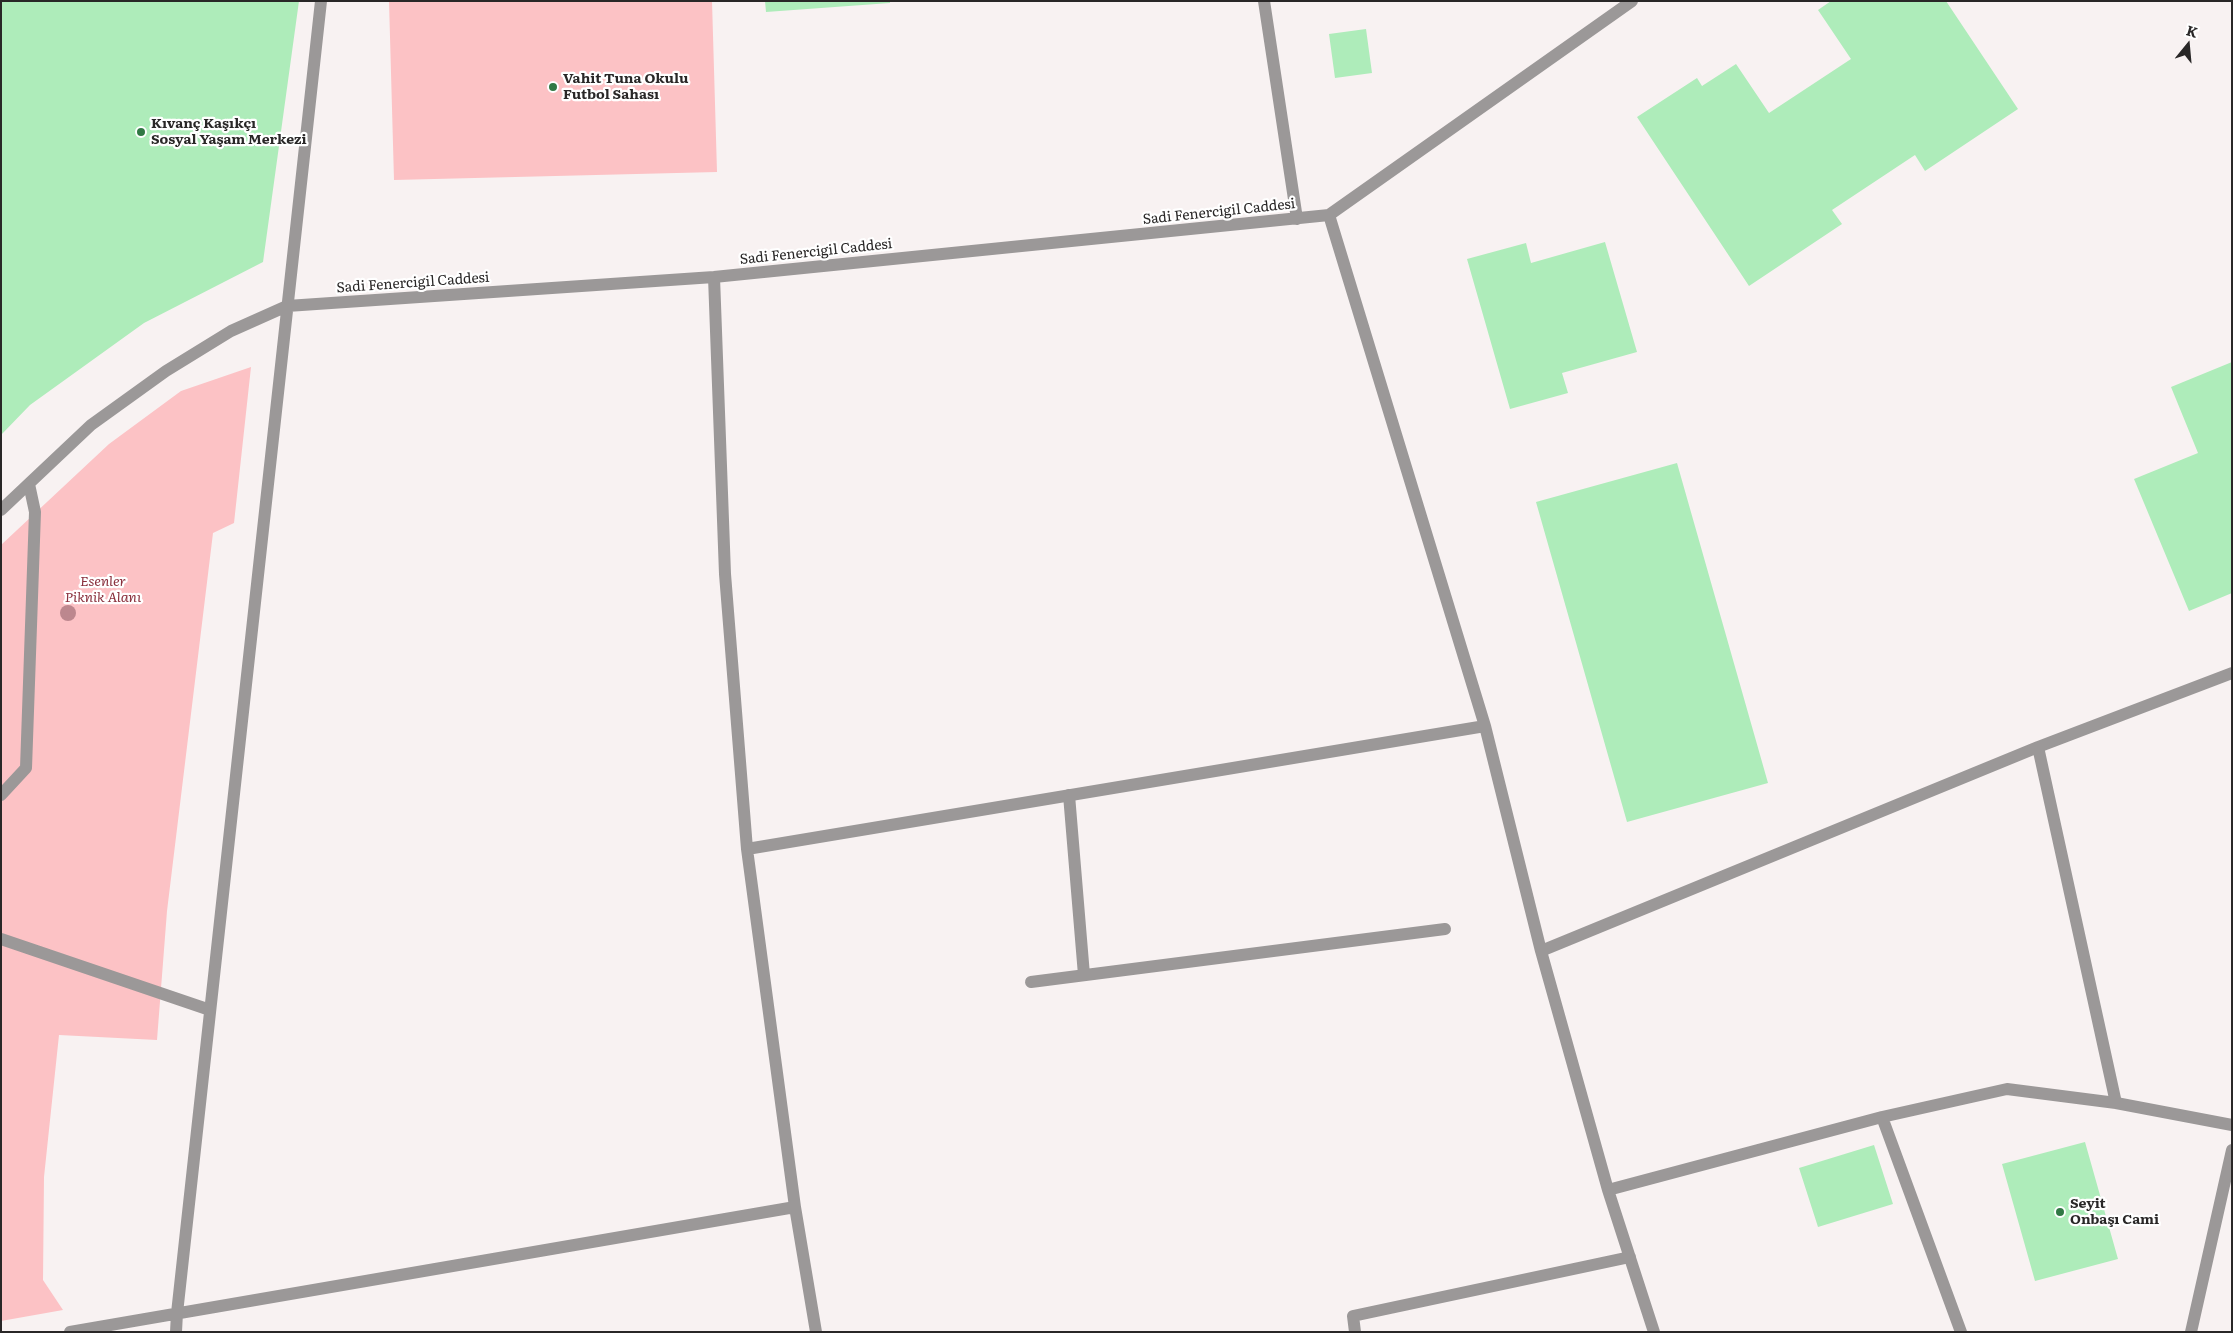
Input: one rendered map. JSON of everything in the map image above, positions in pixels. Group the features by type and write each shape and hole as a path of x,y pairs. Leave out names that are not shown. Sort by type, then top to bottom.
{"street":[{"path":"176,1332 320,1"},
{"path":"1264,1 1297,219"},
{"name":"Sadi Fenercigil Caddesi","path":"1,510 91,425 166,371 231,331 287,306 714,277 1329,215 1632,1"},
{"path":"1329,215 1485,726 1541,951 1608,1190 1654,1332"},
{"path":"714,277 725,574 747,849 795,1208 816,1332"},
{"path":"1,795 26,768 35,512 30,484"},
{"path":"1541,951 2038,747 2232,673"},
{"path":"747,849 1485,726"},
{"path":"2038,747 2116,1103"},
{"path":"1069,795 1084,975"},
{"path":"1031,982 1445,929"},
{"path":"1,939 210,1010"},
{"path":"1608,1190 1882,1117 2006,1089 2116,1103 2232,1125"},
{"path":"1882,1117 1961,1332"},
{"path":"2191,1332 2232,1150"},
{"path":"70,1332 177,1312 795,1208"},
{"path":"1355,1332 1353,1316 1630,1257"}],"green space":[{"name":"Vahit Tuna Okulu Futbol Sahası","path":"389,1 712,1 717,172 394,180"},
{"name":"Esenler Piknik Alanı","path":"251,367 234,523 213,533 167,911 157,1040 59,1035 44,1177 43,1280 63,1310 1,1321 1,545 109,444 181,391"}],"building":[{"name":"Kıvanç Kaşıkçı Sosyal Yaşam Merkezi","path":"1,1 299,1 263,262 144,323 30,405 1,435"},
{"path":"765,1 890,1 890,3 766,12"},
{"path":"1831,1 1946,1 2018,109 1925,171 1915,155 1832,210 1842,224 1749,286 1637,117 1697,78 1702,86 1736,64 1769,113 1851,59 1818,10"},
{"path":"1366,29 1372,73 1335,78 1329,34"},
{"path":"1605,242 1637,352 1562,373 1568,393 1510,409 1467,259 1526,243 1531,263"},
{"path":"2232,362 2232,593 2189,611 2134,479 2198,453 2171,387"},
{"path":"1677,463 1768,783 1627,822 1536,502"},
{"name":"Seyit Onbaşı Cami","path":"2085,1142 2118,1259 2035,1281 2002,1164"},
{"path":"1874,1145 1893,1204 1818,1227 1799,1168"}],"place":[{"name":"Vahit Tuna Okulu Futbol Sahası","path":"553,87"},
{"name":"Kıvanç Kaşıkçı Sosyal Yaşam Merkezi","path":"141,132"},
{"name":"Seyit Onbaşı Cami","path":"2060,1212"}]}
